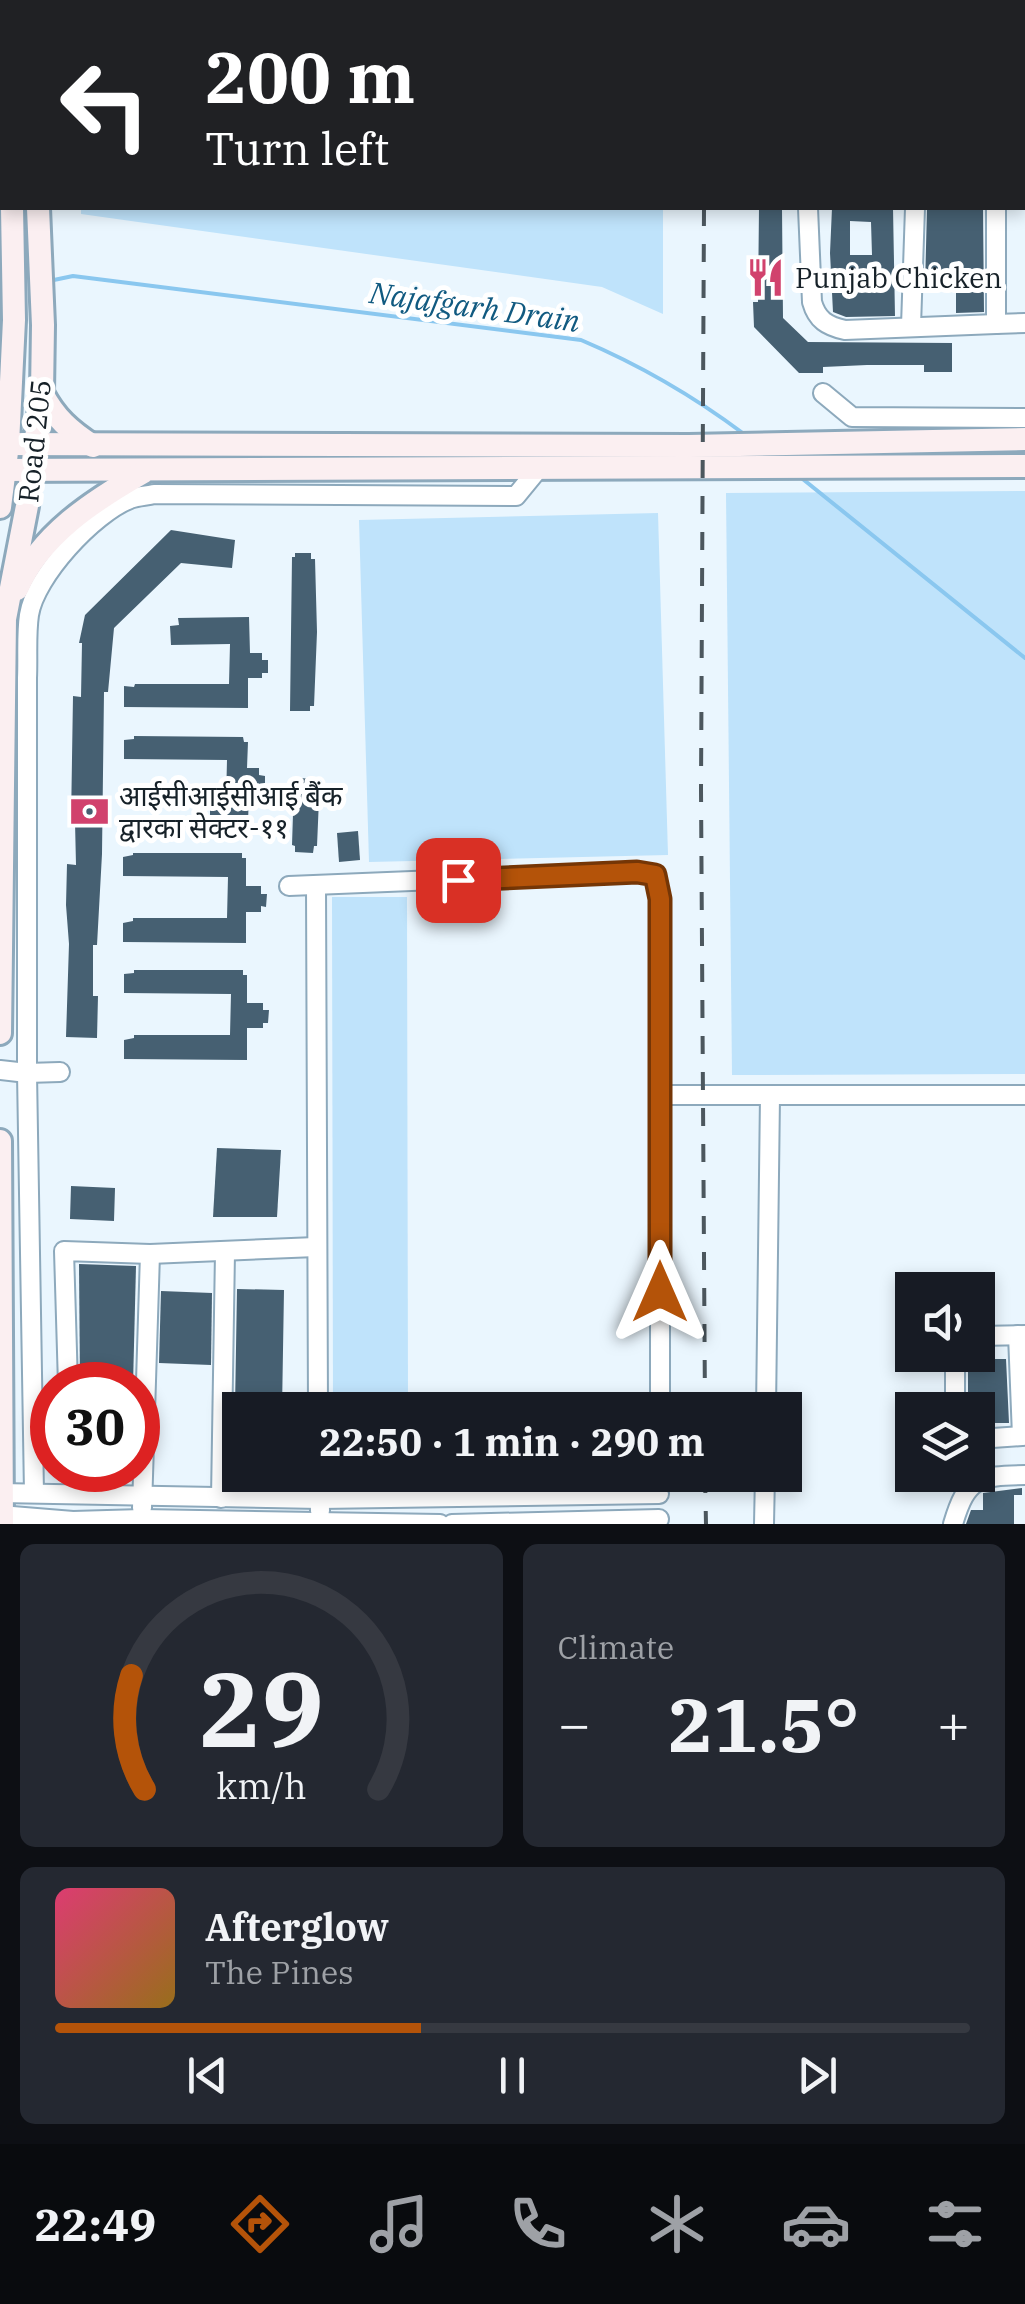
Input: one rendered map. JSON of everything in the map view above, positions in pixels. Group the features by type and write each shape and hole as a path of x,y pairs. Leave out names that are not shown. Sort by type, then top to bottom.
{"street":[{"name":"Road 205","path":"0,508 5,385 14,320 12,210"},
{"name":"Road 205","path":"0,1033 16,676 4,619 42,394 44,325 38,210"},
{"path":"808,210 812,302 821,320 844,330 1025,323"},
{"path":"911,326 915,210"},
{"path":"996,210 996,324"},
{"path":"823,393 852,417 1025,418"},
{"path":"42,394 54,416 94,446"},
{"path":"4,444 689,446 1025,439"},
{"path":"3,470 1025,466"},
{"path":"34,1493 16,676 36,592 58,560 99,518 130,499 154,494 516,496 539,468"},
{"path":"4,619 22,577 51,540 94,500 145,472"},
{"path":"16,676 48,680"},
{"path":"289,886 637,872 655,875 660,899 660,1392"},
{"path":"316,886 318,1392"},
{"path":"0,1070 27,1074 60,1072"},
{"path":"659,1095 1025,1095"},
{"path":"766,1392 770,1096"},
{"path":"0,1141 1,1508"},
{"path":"67,1362 64,1252 150,1254 316,1247"},
{"path":"221,1498 225,1252"},
{"path":"143,1521 150,1254"},
{"path":"995,1336 1022,1335 1023,1434 995,1437"},
{"path":"952,1524 970,1486 989,1476 1025,1476"},
{"path":"320,1492 320,1521"},
{"path":"1,1508 34,1493 142,1498 320,1498 638,1492"},
{"path":"452,1524 659,1522 660,1492"},
{"path":"764,1492 764,1524"},
{"path":"632,1521 633,1494"},
{"path":"255,1498 255,1522"},
{"path":"1,1508 73,1521 440,1524"}],"shaded area":[{"path":"81,210 663,210 663,314 602,287 81,214"},
{"path":"1025,491 1025,1074 732,1075 726,493"},
{"path":"658,513 668,855 369,862 359,520"},
{"path":"332,897 407,897 408,1392 333,1392"}],"building":[{"path":"759,210 782,210 783,318 808,342 952,343 952,372 924,372 924,365 867,365 823,367 823,373 799,373 754,327 753,302 758,302"},
{"path":"832,210 893,210 895,316 846,317 833,312","holes":["850,221 871,222 872,255 850,255"]},
{"path":"927,210 983,210 984,312 956,313 956,288 925,287"},
{"path":"171,530 235,540 232,568 181,563 114,628 108,692 104,692 102,854 97,945 93,945 97,1038 66,1037 67,864 76,865 75,822 71,822 73,696 81,697 79,643 85,615"},
{"path":"295,553 311,553 311,559 315,559 317,632 314,706 310,706 310,711 290,711"},
{"path":"249,617 250,653 262,653 262,660 268,660 268,673 262,673 262,678 248,678 248,708 124,707 124,686 229,684 230,644 171,645 170,626 179,625 178,618"},
{"path":"134,736 243,737 248,742 247,768 259,768 259,775 265,776 265,788 259,788 259,794 249,793 248,822 243,822 243,826 210,823 210,809 215,809 215,801 226,801 227,760 124,759 124,740"},
{"path":"298,778 316,779 319,799 317,846 313,853 295,852 292,845 294,783 298,783"},
{"path":"358,831 360,860 339,862 337,833"},
{"path":"133,853 242,853 242,858 246,858 246,886 261,886 261,894 267,894 266,907 261,906 261,912 246,912 246,943 123,942 123,923 133,918 227,918 228,877 123,876 123,857"},
{"path":"134,970 243,970 243,975 247,975 247,1003 263,1003 263,1010 269,1010 268,1023 263,1023 263,1028 247,1028 247,1060 124,1059 124,1040 134,1035 230,1035 231,994 124,993 124,974"},
{"path":"217,1148 281,1150 277,1217 213,1217"},
{"path":"71,1186 115,1188 114,1221 70,1219"},
{"path":"79,1264 136,1266 134,1362 80,1362"},
{"path":"237,1289 284,1290 282,1392 235,1392"},
{"path":"161,1291 212,1293 211,1365 159,1362"},
{"path":"995,1359 1006,1359 1009,1423 995,1423 995,1392 968,1392 968,1372 995,1372"},
{"path":"1022,1488 1022,1495 1014,1495 1014,1524 966,1524 971,1510 983,1510 983,1493"}],"waterway":[{"name":"Najafgarh Drain","path":"49,281 73,276 581,340 665,382 744,434"},
{"name":"Najafgarh Drain","path":"799,476 1025,658"}],"railway":[{"path":"704,210 701,789 705,1392"},
{"path":"705,1492 706,1524"}],"place":[{"name":"Punjab Chicken","path":"765,277"},
{"name":"आईसीआईसीआई बैंक द्वारका सेक्टर-११","path":"89,811"}],"route":[{"path":"458,880 637,872 655,875 660,899 660,1292"}]}
